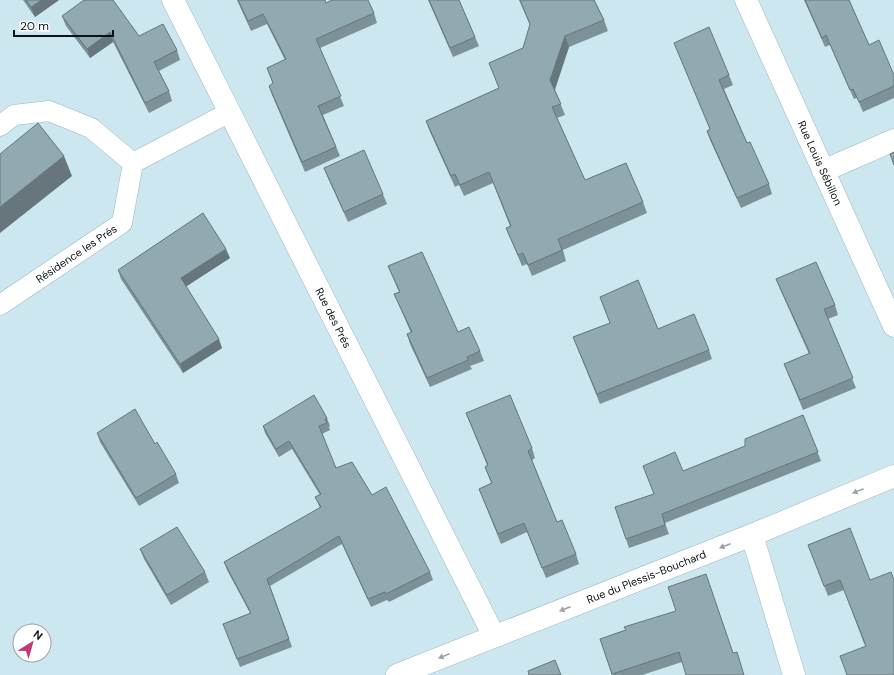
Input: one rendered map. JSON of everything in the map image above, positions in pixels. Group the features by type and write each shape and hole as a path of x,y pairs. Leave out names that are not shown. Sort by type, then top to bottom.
{"street":[{"name":"Rue des Prés","path":"173,0 494,636"},
{"name":"Rue Louis Sébillon","path":"746,0 894,326"},
{"path":"824,171 894,140"},
{"name":"Rue du Plessis-Bouchard","path":"397,675 752,535 894,476"},
{"path":"752,535 794,675"}],"lane":[{"path":"0,126 14,115 49,111 91,128 133,164 230,112"},
{"name":"Résidence les Prés","path":"0,304 122,223 133,164"}],"building":[{"path":"26,0 42,0 31,7"},
{"path":"84,0 113,0 139,36 163,24 177,50 154,62 169,91 145,103 110,32 87,49 62,16"},
{"path":"238,0 325,0 326,3 332,0 368,0 374,13 316,39 341,96 318,106 336,147 302,162 269,86 273,83 267,68 286,59 263,14 248,21"},
{"path":"429,0 459,0 475,37 450,48"},
{"path":"520,0 594,0 604,20 565,36 550,80 561,104 552,107 585,180 626,163 643,202 558,239 562,250 528,265 523,253 518,255 506,228 511,226 489,172 460,185 455,174 451,176 426,121 499,88 489,63 523,48 530,24"},
{"path":"805,0 849,0 869,45 879,40 894,75 894,86 859,102 853,89 850,90 826,35 822,38"},
{"path":"709,27 729,75 719,80 747,143 750,142 769,184 737,198 707,131 710,129 674,43"},
{"path":"38,123 64,156 0,207 0,154"},
{"path":"364,150 383,194 344,212 324,168"},
{"path":"894,152 894,165 890,154"},
{"path":"203,213 226,249 181,278 219,339 180,364 118,270"},
{"path":"422,252 458,332 469,327 480,351 467,357 468,360 427,378 407,334 412,332 394,294 400,292 388,266"},
{"path":"816,262 835,305 824,309 853,378 800,400 784,364 810,353 776,279"},
{"path":"638,280 658,329 694,314 709,350 597,394 573,337 610,323 600,297"},
{"path":"314,395 327,418 325,419 327,423 319,426 336,468 352,462 372,495 386,487 430,572 386,594 385,592 368,599 339,536 267,579 289,639 237,659 223,624 251,613 224,562 321,507 315,497 321,494 289,441 276,449 263,426"},
{"path":"510,395 532,448 528,451 557,522 562,520 576,554 542,568 524,523 498,534 479,489 492,483 485,467 488,465 466,413"},
{"path":"135,409 155,444 157,442 176,474 136,498 97,433"},
{"path":"803,415 818,452 662,514 665,525 626,539 615,507 654,494 643,466 675,452 683,471 745,446 745,439"},
{"path":"177,527 205,572 167,595 140,549"},
{"path":"850,528 870,580 891,572 894,580 894,675 847,675 840,656 866,646 840,580 824,586 808,545"},
{"path":"706,574 733,653 737,652 744,675 686,675 679,652 612,674 600,639 626,630 624,627 676,611 668,587"},
{"path":"555,660 561,675 529,675 528,671"}]}
